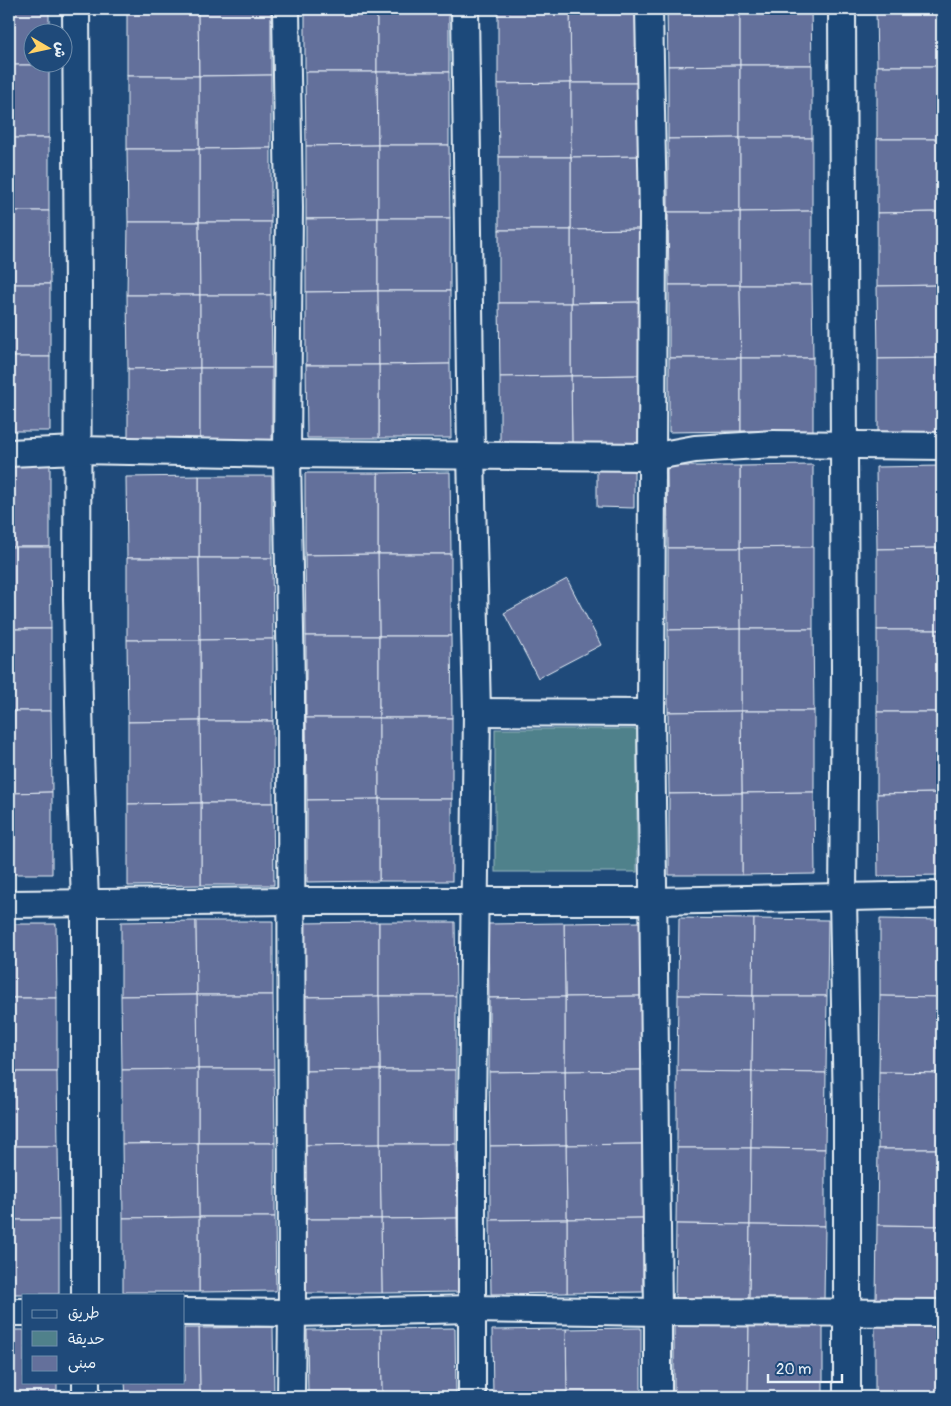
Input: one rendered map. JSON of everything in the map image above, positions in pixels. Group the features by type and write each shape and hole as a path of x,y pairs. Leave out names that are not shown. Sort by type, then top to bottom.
{"street":[{"path":"76,9 77,450 80,743 85,903 84,1294"},
{"path":"286,9 289,208 287,454 290,687 291,1397"},
{"path":"465,9 471,454 477,712 474,901 472,1397"},
{"path":"649,9 653,214 651,713 658,1397"},
{"path":"842,9 845,680 843,898 847,1111 847,1397"},
{"path":"9,453 77,450 651,457 695,449 773,444 942,446"},
{"path":"477,712 651,713"},
{"path":"9,904 290,901 654,901 942,895"},
{"path":"185,1312 292,1313 472,1309 942,1313"},
{"path":"9,1312 22,1312"},
{"path":"86,1384 86,1397"}],"green space":[{"path":"495,729 637,729 637,872 495,872"}],"building":[{"path":"9,9 49,9 49,22 22,22 22,65 9,65"},
{"path":"127,9 198,9 199,76 127,76"},
{"path":"198,9 271,9 271,75 199,76"},
{"path":"305,9 377,9 377,72 305,72"},
{"path":"377,9 449,9 449,72 377,72"},
{"path":"667,9 740,9 740,65 668,66"},
{"path":"740,9 811,9 812,65 740,65"},
{"path":"876,9 942,9 942,66 877,66"},
{"path":"570,10 642,10 642,83 571,83"},
{"path":"570,10 571,83 498,84 498,11"},
{"path":"9,65 22,65 22,72 49,72 49,138 9,138"},
{"path":"740,65 740,138 668,139 668,66"},
{"path":"740,65 812,65 812,138 740,138"},
{"path":"877,66 942,66 942,139 877,139"},
{"path":"305,72 377,72 378,145 306,146"},
{"path":"377,72 449,72 449,145 378,145"},
{"path":"271,75 271,148 199,149 199,76"},
{"path":"127,76 199,76 199,149 127,149"},
{"path":"571,83 571,157 499,157 498,84"},
{"path":"571,83 642,83 643,156 571,157"},
{"path":"9,138 49,138 49,211 9,211"},
{"path":"740,138 740,212 668,212 668,139"},
{"path":"740,138 812,138 812,211 740,212"},
{"path":"877,139 942,139 942,212 877,213"},
{"path":"378,145 378,218 306,219 306,146"},
{"path":"378,145 449,145 450,218 378,218"},
{"path":"271,148 271,222 199,222 199,149"},
{"path":"127,149 199,149 199,222 128,222"},
{"path":"643,156 643,229 571,230 571,157"},
{"path":"499,157 571,157 571,230 499,230"},
{"path":"9,211 49,211 50,284 9,284"},
{"path":"812,211 812,285 740,285 740,212"},
{"path":"668,212 740,212 740,285 669,285"},
{"path":"942,212 942,285 877,286 877,213"},
{"path":"378,218 378,291 306,292 306,219"},
{"path":"378,218 450,218 450,291 378,291"},
{"path":"128,222 199,222 200,295 127,295"},
{"path":"199,222 271,222 271,295 200,295"},
{"path":"643,229 643,302 571,303 571,230"},
{"path":"499,230 571,230 571,303 499,303"},
{"path":"9,284 50,284 50,357 9,357"},
{"path":"669,285 740,285 741,358 669,358"},
{"path":"740,285 812,285 813,358 741,358"},
{"path":"942,285 942,358 878,359 877,286"},
{"path":"378,291 379,365 306,365 306,292"},
{"path":"378,291 450,291 450,364 379,365"},
{"path":"127,295 200,295 200,368 128,369"},
{"path":"200,295 271,295 272,368 200,368"},
{"path":"643,302 643,375 571,376 571,303"},
{"path":"499,303 571,303 571,376 500,377"},
{"path":"9,357 50,357 50,431 9,431"},
{"path":"669,358 741,358 741,431 669,432"},
{"path":"741,358 813,358 813,431 741,431"},
{"path":"942,358 942,432 878,432 878,359"},
{"path":"450,364 451,438 379,438 379,365"},
{"path":"306,365 379,365 379,438 307,438"},
{"path":"200,368 200,442 128,442 128,369"},
{"path":"200,368 272,368 272,441 200,442"},
{"path":"643,375 644,449 572,449 571,376"},
{"path":"571,376 572,449 500,449 500,377"},
{"path":"9,465 50,465 50,547 9,547"},
{"path":"813,465 813,547 740,548 740,466"},
{"path":"597,466 634,466 634,508 597,507"},
{"path":"667,466 740,466 740,548 668,548"},
{"path":"942,466 942,548 877,549 876,467"},
{"path":"450,472 451,554 378,554 378,473"},
{"path":"305,473 378,473 378,554 305,555"},
{"path":"199,476 272,476 272,558 199,558"},
{"path":"199,476 199,558 127,558 126,477"},
{"path":"9,547 50,547 51,629 9,629"},
{"path":"813,547 813,629 741,629 740,548"},
{"path":"668,548 740,548 741,629 668,630"},
{"path":"942,548 942,630 877,630 877,549"},
{"path":"378,554 451,554 451,636 379,636"},
{"path":"378,554 379,636 306,636 305,555"},
{"path":"127,558 199,558 200,640 127,640"},
{"path":"199,558 272,558 273,639 200,640"},
{"path":"567,579 601,645 538,678 504,613"},
{"path":"9,629 51,629 51,711 9,711"},
{"path":"741,629 813,629 814,711 741,711"},
{"path":"741,629 741,711 668,712 668,630"},
{"path":"877,630 942,630 942,712 877,712"},
{"path":"306,636 379,636 379,718 306,718"},
{"path":"379,636 451,636 452,718 379,718"},
{"path":"273,639 273,721 200,721 200,640"},
{"path":"127,640 200,640 200,721 128,722"},
{"path":"9,711 51,711 52,792 9,793"},
{"path":"741,711 814,711 814,792 742,793"},
{"path":"741,711 742,793 669,794 668,712"},
{"path":"877,712 942,712 942,793 877,794"},
{"path":"306,718 379,718 379,799 307,800"},
{"path":"379,718 452,718 452,799 379,799"},
{"path":"200,721 273,721 273,803 201,803"},
{"path":"200,721 201,803 128,804 128,722"},
{"path":"52,792 52,874 9,874 9,793"},
{"path":"814,792 815,874 742,875 742,793"},
{"path":"742,793 742,875 669,875 669,794"},
{"path":"942,793 942,875 878,876 877,794"},
{"path":"379,799 452,799 452,881 379,881"},
{"path":"379,799 379,881 307,882 307,800"},
{"path":"201,803 273,803 274,885 201,885"},
{"path":"201,803 201,885 128,886 128,804"},
{"path":"679,918 754,919 753,996 678,995"},
{"path":"754,919 828,920 827,996 753,996"},
{"path":"880,919 942,920 942,997 880,996"},
{"path":"196,921 197,995 121,996 121,922"},
{"path":"196,921 273,921 273,995 197,995"},
{"path":"379,922 379,996 303,997 302,923"},
{"path":"379,922 455,922 456,996 379,996"},
{"path":"640,922 641,996 565,997 564,923"},
{"path":"564,923 565,997 489,998 488,924"},
{"path":"9,924 56,924 57,998 9,998"},
{"path":"197,995 273,995 274,1069 198,1069"},
{"path":"197,995 198,1069 122,1070 121,996"},
{"path":"678,995 753,996 752,1072 677,1071"},
{"path":"379,996 456,996 456,1070 380,1070"},
{"path":"379,996 380,1070 303,1071 303,997"},
{"path":"641,996 641,1070 565,1071 565,997"},
{"path":"753,996 827,996 826,1073 752,1072"},
{"path":"880,996 942,997 942,1073 879,1072"},
{"path":"565,997 565,1071 489,1072 489,998"},
{"path":"9,998 57,998 57,1072 9,1072"},
{"path":"198,1069 274,1069 275,1143 198,1143"},
{"path":"198,1069 198,1143 122,1144 122,1070"},
{"path":"380,1070 456,1070 456,1144 380,1144"},
{"path":"380,1070 380,1144 304,1145 303,1071"},
{"path":"641,1070 642,1144 566,1145 565,1071"},
{"path":"565,1071 566,1145 490,1146 489,1072"},
{"path":"677,1071 752,1072 751,1148 677,1148"},
{"path":"9,1072 57,1072 58,1146 9,1146"},
{"path":"752,1072 826,1073 825,1149 751,1148"},
{"path":"879,1072 942,1073 942,1149 878,1149"},
{"path":"198,1143 275,1143 275,1217 199,1217"},
{"path":"198,1143 199,1217 123,1218 122,1144"},
{"path":"380,1144 456,1144 457,1218 381,1219"},
{"path":"380,1144 381,1219 305,1219 304,1145"},
{"path":"642,1144 643,1218 567,1219 566,1145"},
{"path":"566,1145 567,1219 490,1220 490,1146"},
{"path":"9,1146 58,1146 59,1220 9,1220"},
{"path":"677,1148 751,1148 750,1225 676,1224"},
{"path":"751,1148 825,1149 825,1226 750,1225"},
{"path":"878,1149 942,1149 942,1226 877,1225"},
{"path":"199,1217 275,1217 276,1291 199,1292"},
{"path":"199,1217 199,1292 123,1292 123,1218"},
{"path":"457,1218 458,1292 382,1293 381,1219"},
{"path":"643,1218 643,1292 567,1293 567,1219"},
{"path":"305,1219 381,1219 382,1293 305,1293"},
{"path":"567,1219 567,1293 491,1294 490,1220"},
{"path":"9,1220 59,1220 59,1294 9,1294"},
{"path":"676,1224 750,1225 749,1301 675,1301"},
{"path":"750,1225 825,1226 824,1302 749,1301"},
{"path":"877,1225 942,1226 942,1302 876,1301"},
{"path":"674,1325 749,1326 748,1397 674,1397"},
{"path":"749,1326 823,1326 823,1397 748,1397"},
{"path":"875,1326 942,1327 942,1397 875,1397"},
{"path":"273,1327 274,1397 200,1397 199,1328"},
{"path":"185,1328 199,1328 200,1397 126,1397 125,1384 185,1384"},
{"path":"455,1328 456,1397 382,1397 381,1329"},
{"path":"641,1328 641,1397 567,1397 566,1329"},
{"path":"381,1329 382,1397 308,1397 307,1330"},
{"path":"566,1329 567,1397 493,1397 492,1330"},
{"path":"9,1330 22,1330 22,1384 57,1384 57,1397 9,1397"}]}
